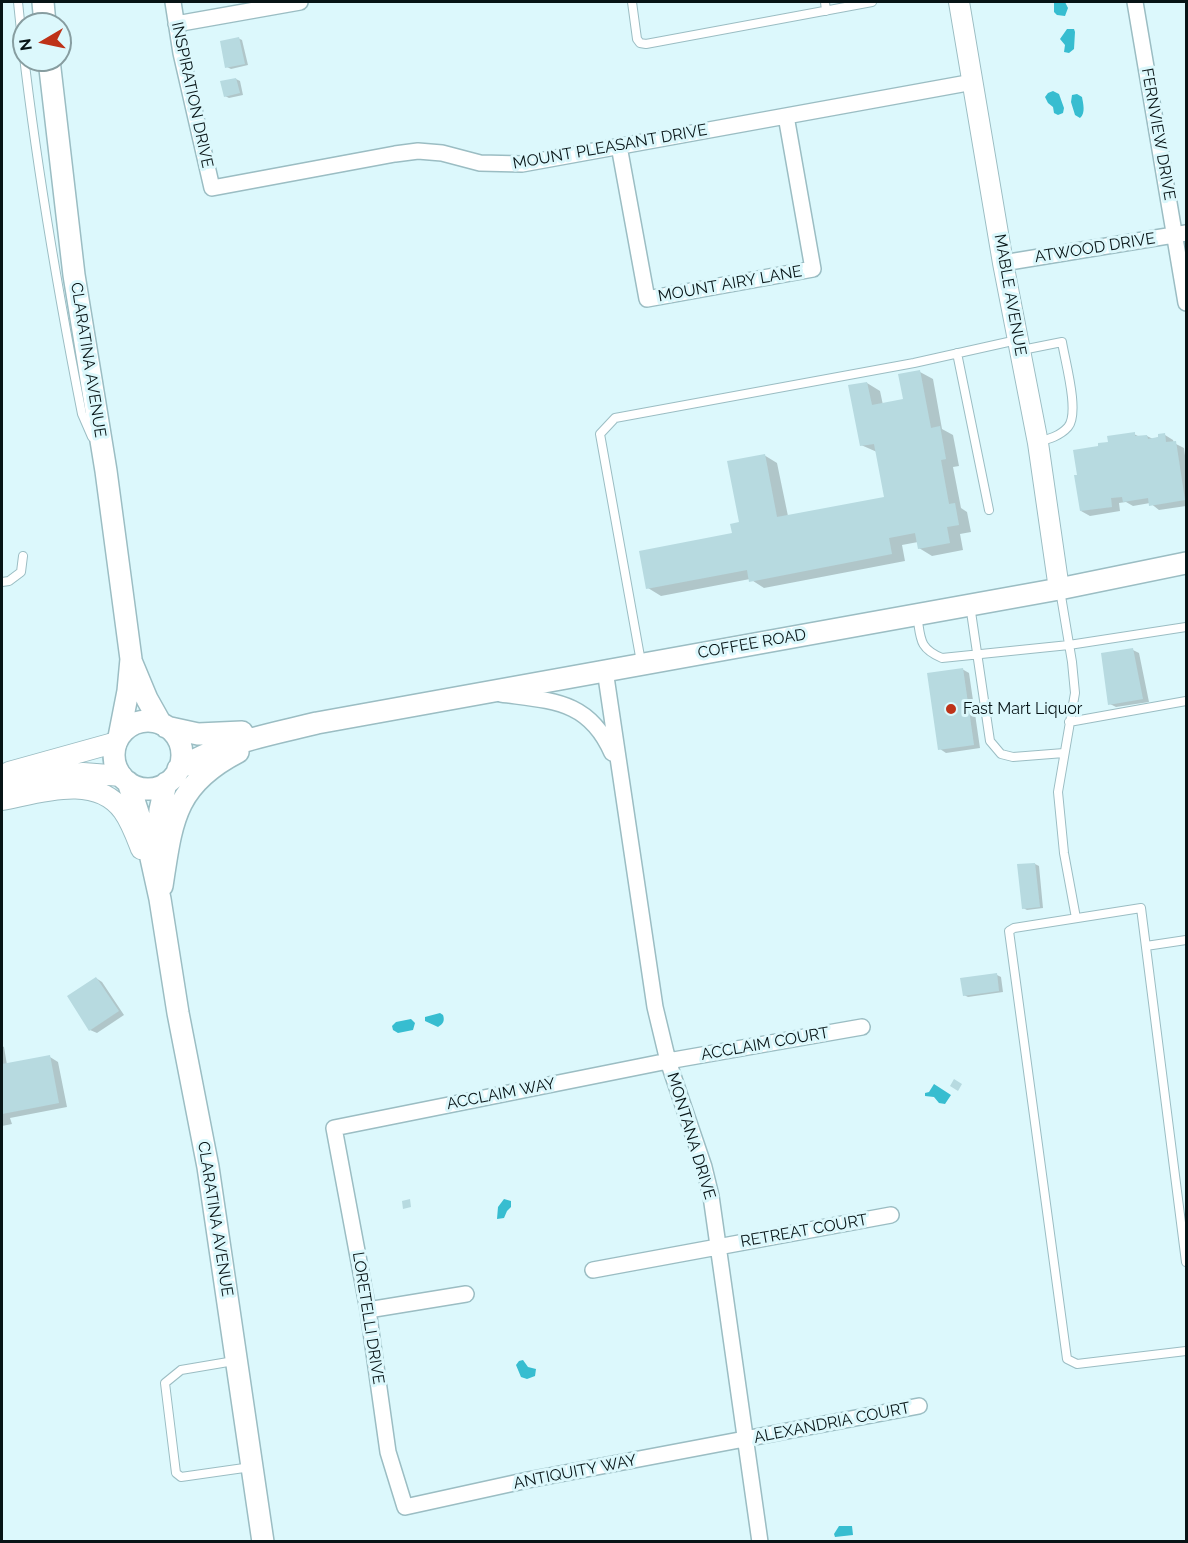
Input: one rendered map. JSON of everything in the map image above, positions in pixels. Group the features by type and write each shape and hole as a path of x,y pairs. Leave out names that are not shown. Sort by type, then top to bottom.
{"main road":[{"name":"CLARATINA AVENUE","path":"50,72 74,275 106,471 131,659 128,691 118,740"},
{"name":"COFFEE ROAD","path":"172,776 198,757 230,744 317,723 1059,589 1186,563"},
{"name":"CLARATINA AVENUE","path":"131,659 147,699 163,725"},
{"path":"146,721 163,725 174,734 181,754 172,776 156,788 144,789 125,779 117,769 114,758 118,740 135,723 146,721"},
{"name":"COFFEE ROAD","path":"163,725 198,734 222,734 317,723"},
{"path":"160,899 172,824 190,788 219,762 233,754 317,723"},
{"name":"CLARATINA AVENUE","path":"160,899 158,824 172,776"},
{"name":"CLARATINA AVENUE","path":"125,779 147,840 160,899 178,1013 215,1206 263,1542"}],"street":[{"name":"INSPIRATION DRIVE","path":"173,2 193,111 212,188"},
{"path":"176,24 300,2"},
{"name":"MABLE AVENUE","path":"959,2 1004,263 1038,442 1059,589"},
{"name":"FERNVIEW DRIVE","path":"1135,2 1181,234 1186,303"},
{"name":"MOUNT PLEASANT DRIVE","path":"212,188 418,151 442,153 480,163 522,164 973,82"},
{"name":"MOUNT AIRY LANE","path":"619,146 647,299 813,269 786,116"},
{"name":"ATWOOD DRIVE","path":"1004,263 1181,234"},
{"name":"MONTANA DRIVE","path":"604,670 647,960 668,1061 704,1167 711,1196 760,1542"},
{"name":"MONTANA DRIVE","path":"489,692 573,707 595,723 619,768"},
{"path":"2,774 118,740"},
{"path":"2,785 72,774 125,779"},
{"path":"2,800 61,789 83,789 114,800 124,811 133,828 160,899"},
{"name":"ACCLAIM COURT","path":"668,1061 862,1027"},
{"name":"ACCLAIM WAY","path":"334,1128 668,1061"},
{"name":"LORETELLI DRIVE","path":"334,1128 368,1310 388,1452 405,1508"},
{"name":"RETREAT COURT","path":"593,1270 891,1215"},
{"path":"368,1310 466,1294"},
{"name":"ALEXANDRIA COURT","path":"745,1440 919,1406"},
{"name":"ANTIQUITY WAY","path":"405,1508 528,1480 745,1440"}],"lane":[{"path":"18,2 26,83 42,194 67,338 82,414 106,471"},
{"path":"632,2 638,39 640,43 646,44 872,2"},
{"path":"825,2 826,11"},
{"path":"642,664 600,434 615,418 957,353 1062,342 1074,412 1069,426 1057,436 1038,442"},
{"path":"957,353 989,510"},
{"path":"2,582 9,581 21,572 23,556"},
{"path":"1059,589 1075,693 1058,792 1064,853 1076,918"},
{"path":"969,605 990,741 1001,754 1013,758 1064,753"},
{"path":"917,614 922,645 929,653 942,658 1069,645 1186,627"},
{"path":"1069,722 1186,701"},
{"path":"1186,1263 1141,908 1014,928 1009,931 1067,1359 1077,1364 1186,1351"},
{"path":"1146,946 1186,940"},
{"path":"237,1360 182,1370 167,1379 165,1383 176,1473 181,1478 252,1467"}],"water":[{"path":"1054,2 1065,2 1068,8 1065,16 1054,12"},
{"path":"1067,29 1074,29 1075,32 1074,49 1069,53 1064,52 1065,45 1060,39"},
{"path":"1053,91 1059,94 1064,108 1063,113 1058,115 1054,113 1053,107 1045,97"},
{"path":"1077,94 1082,97 1083,105 1080,118 1075,115 1071,102 1072,95"},
{"path":"440,1013 444,1021 438,1027 425,1021 425,1017"},
{"path":"411,1019 415,1023 413,1030 398,1033 393,1030 392,1026 396,1022"},
{"path":"934,1084 951,1095 945,1104 939,1103 934,1097 925,1096"},
{"path":"504,1199 511,1201 511,1207 504,1218 497,1219 498,1207"},
{"path":"523,1360 528,1367 536,1369 535,1376 527,1379 521,1377 516,1365"},
{"path":"839,1526 852,1526 853,1535 835,1537 834,1534"}],"building":[{"path":"239,37 245,64 225,68 220,41"},
{"path":"236,78 240,93 224,97 220,81"},
{"path":"920,370 931,428 940,426 946,459 941,460 949,504 955,503 959,525 947,527 950,543 918,549 915,533 889,538 892,554 749,582 747,570 646,589 639,551 732,533 730,524 739,522 727,461 765,454 777,517 884,497 874,444 860,446 848,385 867,382 872,405 903,399 898,374"},
{"path":"1135,432 1135,436 1147,435 1148,439 1165,433 1166,442 1176,441 1185,500 1149,506 1148,498 1123,502 1122,497 1111,498 1112,507 1080,511 1074,475 1077,475 1073,450 1108,442 1107,436"},
{"path":"1133,648 1143,699 1108,705 1101,653"},
{"name":"Fast Mart Liquor","path":"963,668 974,745 938,750 927,673"},
{"path":"1035,863 1040,907 1022,909 1017,864"},
{"path":"997,973 999,991 963,996 960,978"},
{"path":"96,977 119,1011 89,1031 67,996"},
{"path":"50,1055 59,1103 2,1114 2,1064"},
{"path":"954,1079 962,1084 958,1091 950,1086"},
{"path":"410,1199 411,1207 403,1209 402,1201"}],"place":[{"name":"Fast Mart Liquor","path":"951,709"}]}
